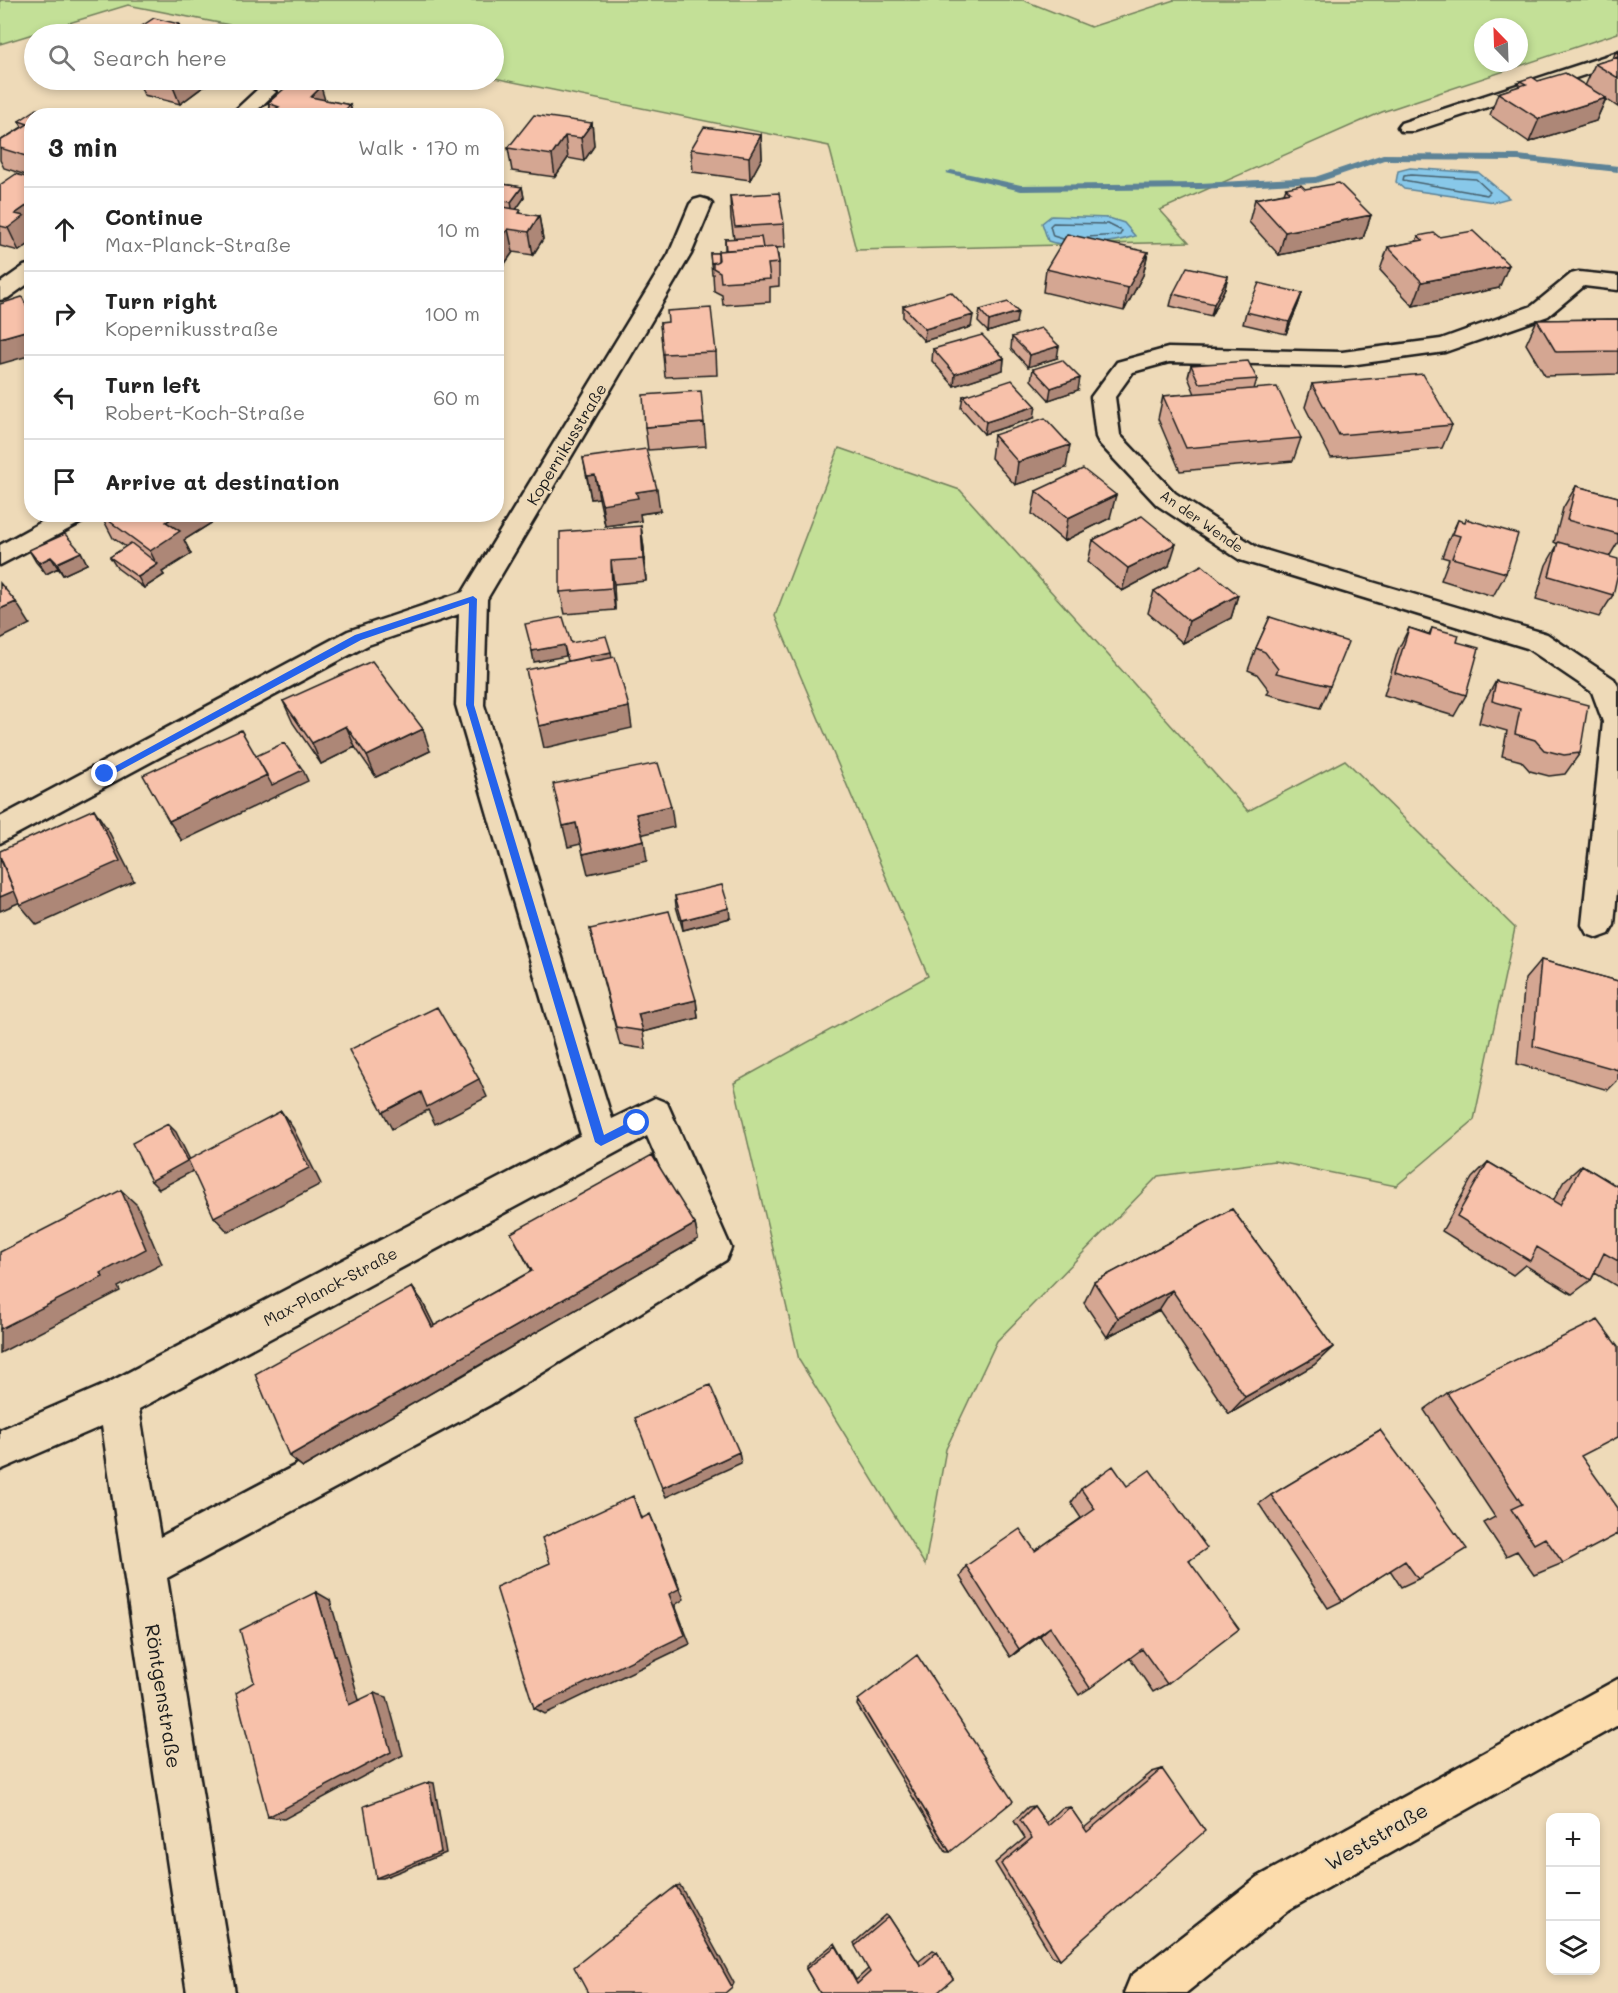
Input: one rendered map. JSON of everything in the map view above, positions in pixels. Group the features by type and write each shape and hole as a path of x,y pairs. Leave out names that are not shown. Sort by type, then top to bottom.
{"main road":[{"name":"Weststraße","path":"1148,1993 1274,1893 1618,1701"}],"street":[{"path":"1408,127 1618,58"},
{"path":"247,108 266,92"},
{"name":"Kopernikusstraße","path":"601,1142 470,705 473,599 681,254 701,204"},
{"path":"0,293 24,276"},
{"name":"An der Wende","path":"1598,925 1617,722 1604,686 1537,641 1249,554 1166,500 1108,437 1102,397 1125,367 1168,355 1341,359 1445,345 1540,311 1579,279 1618,283"},
{"path":"0,555 62,522"},
{"path":"0,831 358,638 473,599"},
{"name":"Max-Planck-Straße","path":"0,1450 118,1399 655,1114 713,1248 476,1390 144,1568"},
{"name":"Röntgenstraße","path":"118,1399 211,1993"}],"green space":[{"path":"0,0 1023,0 1091,27 1174,0 1618,0 1618,33 1528,63 1528,18 1474,18 1474,72 1501,72 1382,112 1160,210 1189,242 856,250 829,146 504,80 504,24 224,24 128,5 66,24 24,24 24,37 0,44"},
{"path":"839,448 960,490 1248,811 1345,760 1515,928 1474,1120 1396,1186 1274,1161 1158,1176 997,1341 946,1449 925,1565 799,1360 734,1083 928,976 775,616"}],"water":[{"path":"1410,168 1479,173 1509,198 1494,202 1404,189 1396,182 1398,171"},
{"path":"1051,216 1109,218 1124,223 1135,236 1092,244 1068,245 1048,241 1042,223"}],"building":[{"path":"154,18 179,24 145,24"},
{"path":"1618,57 1618,78 1595,64"},
{"path":"1565,73 1606,98 1539,119 1498,93 1526,84 1520,81 1532,77 1538,81"},
{"path":"283,90 318,90 311,97 350,105 347,108 277,108 279,107 268,103"},
{"path":"534,115 592,123 581,138 565,136 552,155 508,148"},
{"path":"24,126 24,156 0,148 0,141"},
{"path":"704,127 761,135 749,157 691,149"},
{"path":"16,174 24,176 24,208 15,214 24,216 8,228 0,226 0,185"},
{"path":"1339,183 1371,215 1285,232 1255,199 1290,192 1286,188 1301,185 1305,189"},
{"path":"504,184 522,187 511,202 504,201"},
{"path":"779,193 784,224 735,227 730,196"},
{"path":"504,207 521,210 519,213 539,216 529,232 508,229 504,235"},
{"path":"1473,231 1509,265 1422,282 1388,247 1423,240 1418,236 1434,233 1439,237"},
{"path":"1067,234 1148,252 1128,288 1046,269"},
{"path":"761,237 763,248 726,250 725,239"},
{"path":"776,247 779,263 768,264 770,279 721,282 720,272 713,268 713,264 719,260 718,251"},
{"path":"710,253 718,253 718,261 711,263"},
{"path":"1187,267 1228,276 1214,304 1173,294"},
{"path":"1259,283 1302,293 1289,322 1246,312"},
{"path":"951,292 973,315 925,329 903,306"},
{"path":"22,297 24,331 0,338 0,304"},
{"path":"1008,302 1018,312 989,321 980,310"},
{"path":"711,308 716,352 663,354 660,323 668,322 667,311"},
{"path":"1618,319 1618,351 1556,352 1537,320"},
{"path":"1041,328 1059,346 1030,355 1012,337"},
{"path":"982,335 1004,358 955,374 933,349"},
{"path":"1062,360 1080,378 1051,388 1033,369"},
{"path":"1248,361 1257,379 1199,383 1191,365"},
{"path":"1423,374 1452,425 1339,435 1312,384"},
{"path":"1012,380 1036,406 986,422 963,396"},
{"path":"1277,387 1301,438 1186,448 1163,396"},
{"path":"701,391 704,423 645,427 643,395"},
{"path":"1045,418 1070,445 1018,462 994,435"},
{"path":"646,449 657,489 636,492 638,498 602,504 595,475 587,476 583,458"},
{"path":"1083,469 1116,495 1068,518 1036,491"},
{"path":"1576,486 1618,497 1618,534 1567,520"},
{"path":"1142,516 1176,544 1128,568 1093,540"},
{"path":"1466,519 1518,534 1506,573 1452,558 1460,536 1453,534 1458,520 1465,522"},
{"path":"111,522 166,522 180,531 150,551"},
{"path":"641,526 643,559 611,561 612,588 560,592 560,532"},
{"path":"65,534 81,552 57,563 51,557 39,563 29,550"},
{"path":"1558,542 1618,559 1618,573 1613,595 1549,576"},
{"path":"131,543 158,564 138,577 110,557"},
{"path":"1202,565 1238,595 1189,621 1154,591"},
{"path":"0,583 16,602 0,609"},
{"path":"563,617 571,643 606,636 611,652 568,661 564,645 532,651 525,624"},
{"path":"1270,617 1348,642 1330,686 1276,673 1278,669 1265,652 1256,648"},
{"path":"1409,628 1430,635 1432,628 1459,635 1457,642 1479,648 1466,695 1395,673"},
{"path":"589,657 590,662 615,657 629,707 539,726 526,670"},
{"path":"372,661 423,729 367,756 346,726 312,743 283,701"},
{"path":"1496,681 1588,705 1580,753 1564,755 1544,750 1535,740 1515,734 1520,709 1492,701"},
{"path":"241,730 267,775 169,821 143,775"},
{"path":"284,743 303,770 272,785 256,756"},
{"path":"658,763 671,806 636,814 644,840 583,854 576,823 563,826 553,784"},
{"path":"94,809 120,861 20,905 0,851"},
{"path":"0,858 14,891 0,897"},
{"path":"722,885 729,908 682,920 675,896"},
{"path":"669,911 696,1000 638,1014 643,1031 616,1027 590,929"},
{"path":"1541,960 1618,981 1618,1070 1533,1046"},
{"path":"437,1007 479,1079 427,1107 421,1092 383,1112 349,1050"},
{"path":"281,1111 309,1168 214,1217 188,1160"},
{"path":"168,1124 187,1161 151,1181 132,1143"},
{"path":"652,1155 695,1224 289,1456 255,1374 412,1287 432,1327 532,1271 511,1233"},
{"path":"1488,1162 1560,1205 1582,1165 1618,1187 1618,1261 1604,1253 1591,1280 1537,1247 1530,1261 1457,1216"},
{"path":"121,1190 146,1249 101,1273 103,1277 0,1329 0,1252"},
{"path":"1232,1209 1333,1347 1245,1397 1172,1290 1118,1318 1094,1282"},
{"path":"1598,1320 1618,1347 1618,1437 1581,1456 1618,1508 1618,1534 1563,1563 1545,1538 1534,1544 1511,1509 1522,1504 1447,1393"},
{"path":"710,1385 739,1452 662,1488 635,1418"},
{"path":"1380,1430 1467,1549 1418,1579 1405,1561 1342,1601 1271,1495"},
{"path":"1113,1466 1127,1486 1150,1470 1207,1548 1189,1561 1239,1629 1167,1684 1142,1649 1090,1688 1050,1627 1019,1649 966,1566 1020,1529 1035,1551 1095,1509 1081,1489"},
{"path":"633,1496 641,1519 650,1514 679,1589 669,1594 685,1635 534,1708 496,1587 550,1563 542,1538"},
{"path":"316,1592 349,1705 374,1693 391,1752 268,1817 236,1693 254,1682 240,1630"},
{"path":"917,1655 1013,1801 950,1852 858,1700"},
{"path":"1162,1769 1205,1831 1060,1959 1001,1864 1032,1838 1020,1820 1034,1806 1048,1826 1070,1807 1087,1832"},
{"path":"429,1782 441,1852 376,1878 364,1806"},
{"path":"676,1886 732,1987 725,1993 588,1993 574,1967"},
{"path":"889,1917 921,1966 937,1952 953,1979 937,1993 820,1993 806,1969 836,1946 857,1984 870,1972 855,1946"}],"waterway":[{"path":"951,173 1021,188 1200,186 1316,180 1383,157 1518,158 1618,169"}],"route":[{"path":"105,774 358,638 473,599 470,705 601,1142 637,1123"}]}
